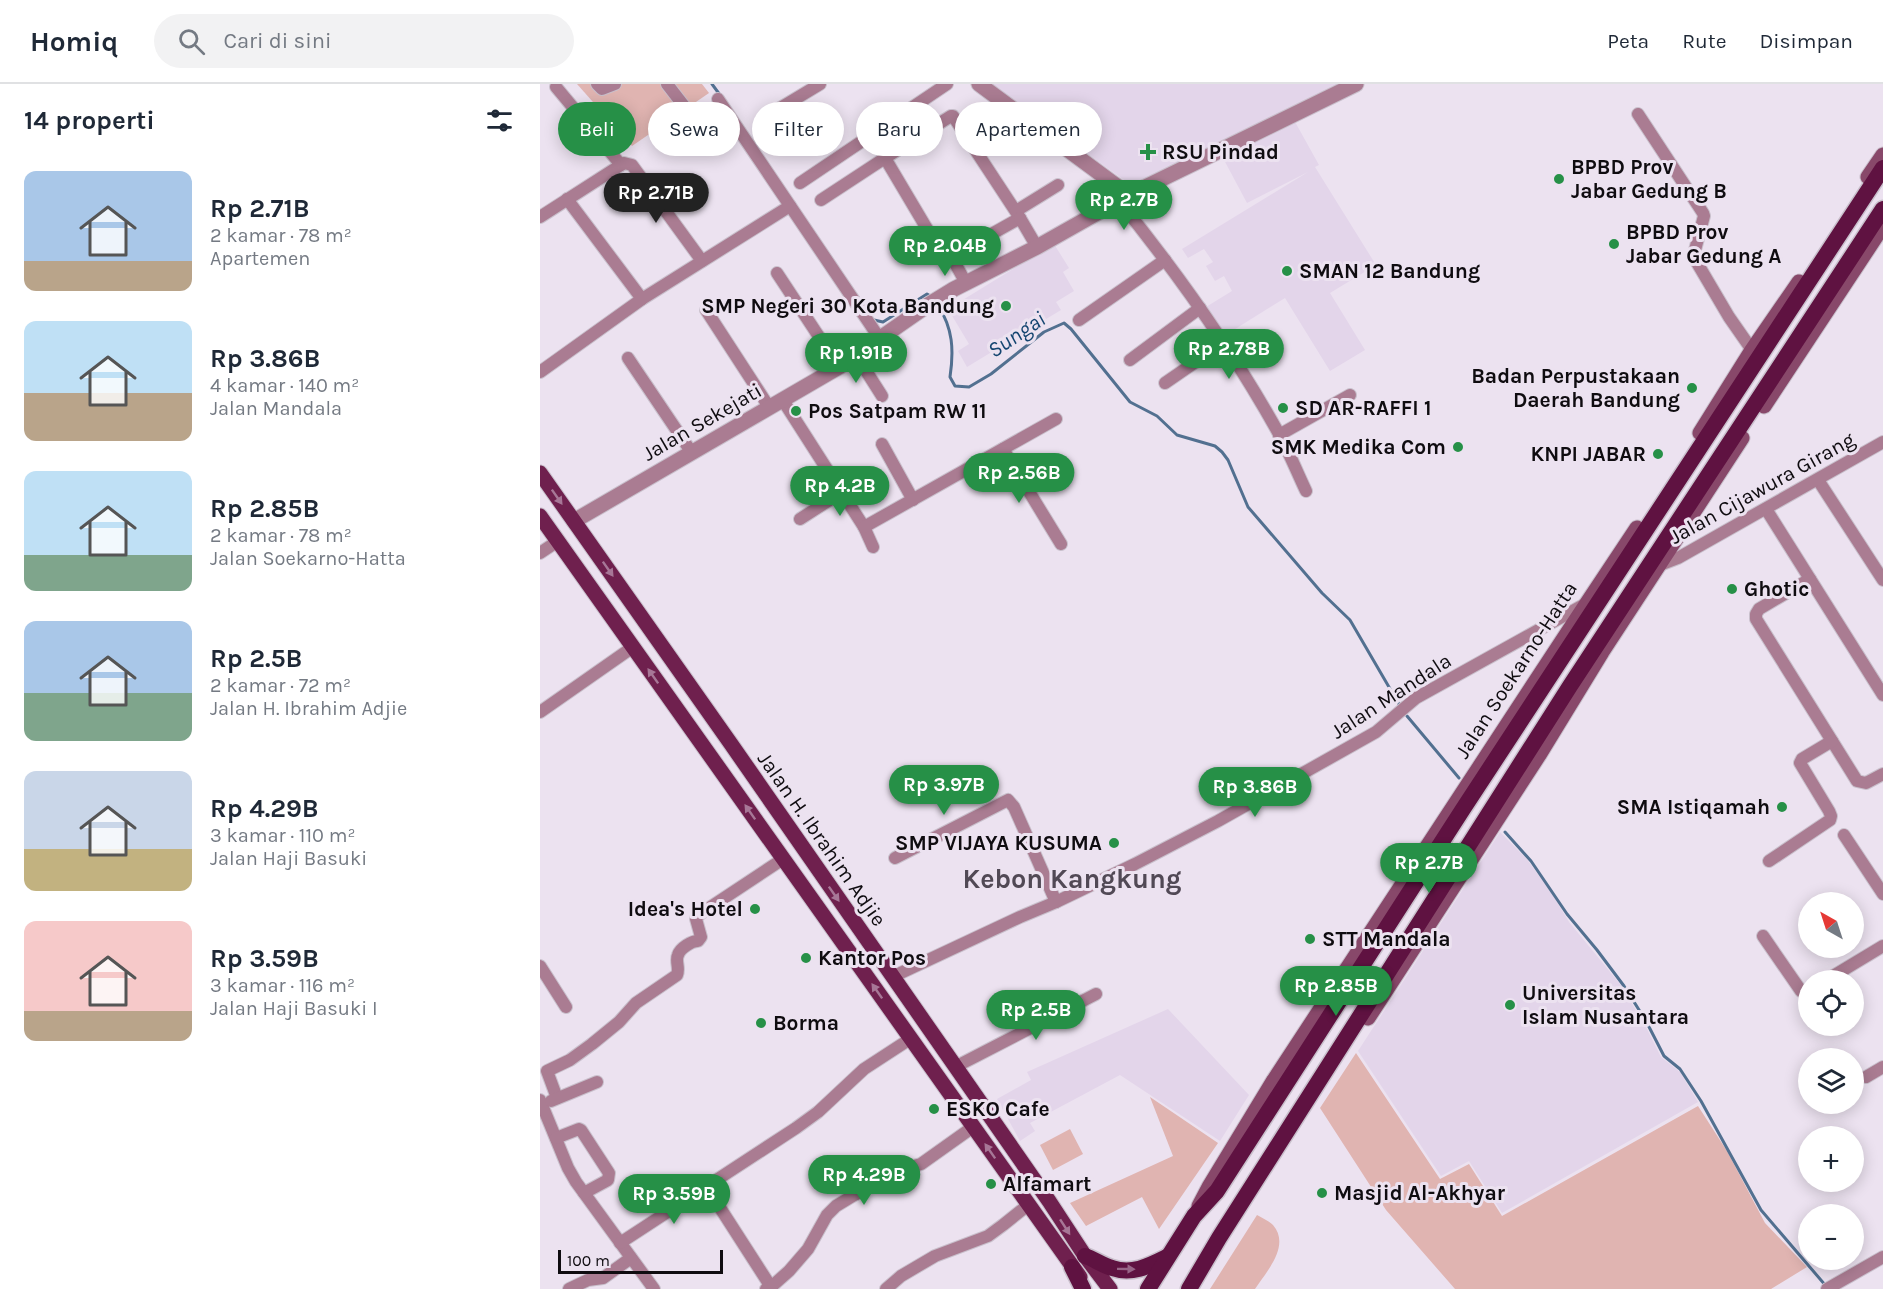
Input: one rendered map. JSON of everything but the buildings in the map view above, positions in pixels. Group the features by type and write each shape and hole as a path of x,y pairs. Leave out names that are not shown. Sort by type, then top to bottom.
{"highway":[{"name":"Jalan Soekarno-Hatta","path":"1148,1289 1194,1216 1224,1181 1658,504 1838,230 1883,168"},
{"path":"1191,1285 1570,686 1883,209"},
{"path":"1083,1289 1078,1261 1125,1271 1147,1267 1167,1257"}],"main road":[{"name":"Jalan Soekarno-Hatta","path":"1194,1216 1274,1080 1587,603 1658,504 1752,350 1838,230 1883,155"},
{"path":"1219,1238 1242,1214 1532,765 1602,651 1883,225"},
{"name":"Jalan H. Ibrahim Adjie","path":"540,473 1049,1201 1089,1289"},
{"name":"Jalan H. Ibrahim Adjie","path":"540,516 1028,1205 1078,1261 1110,1289"},
{"path":"783,860 801,846"}],"street":[{"path":"597,84 602,89 615,84"},
{"path":"667,84 681,102"},
{"path":"790,102 820,84"},
{"path":"800,183 947,84"},
{"path":"979,84 1124,198 1200,308 1280,435 1306,491"},
{"name":"Jalan Sekejati","path":"574,521 838,366 933,302 1124,198 1356,84"},
{"path":"556,87 621,165"},
{"path":"718,99 880,339"},
{"path":"1638,114 1703,213 1695,250 1696,261 1752,350"},
{"path":"821,200 953,116 1037,247"},
{"path":"885,158 942,253 951,256 966,284"},
{"path":"540,217 626,163 632,165 702,261"},
{"path":"951,256 1018,215 1058,185"},
{"path":"567,199 642,299"},
{"path":"540,372 642,299 790,206"},
{"path":"1079,320 1165,260"},
{"path":"777,273 838,366"},
{"path":"1130,360 1200,308"},
{"path":"706,310 769,408"},
{"path":"1165,383 1223,344"},
{"path":"856,355 882,396"},
{"path":"628,358 692,453"},
{"path":"1280,435 1350,395"},
{"path":"782,399 864,527 873,547"},
{"path":"864,527 1056,419"},
{"name":"Jalan Cijawura Girang","path":"1659,565 1678,558 1883,442"},
{"path":"882,444 913,500"},
{"path":"1003,449 1061,544"},
{"path":"1818,480 1883,580"},
{"path":"800,519 842,492"},
{"path":"1766,509 1883,695"},
{"path":"540,553 558,542"},
{"path":"1810,579 1759,609 1756,616 1857,781 1866,783 1883,774"},
{"name":"Jalan Mandala","path":"892,977 1020,916 1056,902 1218,821 1376,732 1416,698 1587,603"},
{"path":"540,712 633,647"},
{"path":"1769,861 1830,820 1829,811 1800,763 1802,759 1832,741"},
{"path":"895,858 1008,800 1056,902"},
{"path":"1844,835 1883,894"},
{"path":"557,1098 547,1071 570,1060 592,1044 619,1022 636,1003 677,975 679,952 701,937 696,918 783,860"},
{"path":"1763,936 1798,987"},
{"path":"1844,970 1883,946"},
{"path":"540,966 566,1007"},
{"path":"955,1067 1096,993"},
{"path":"620,1243 804,1122 864,1069 910,1039"},
{"path":"1866,1077 1883,1066"},
{"path":"597,1082 541,1103 568,1168 654,1289"},
{"path":"706,1186 768,1288 789,1271 808,1249 827,1215 892,1172 921,1164 973,1127"},
{"path":"556,1138 581,1130 609,1173 608,1180 584,1193"},
{"path":"844,1169 856,1194"},
{"path":"886,1289 901,1276 935,1256 988,1236 1028,1205"},
{"path":"1833,1287 1883,1257"},
{"path":"570,1289 588,1280 603,1278 631,1258"}],"shaded area":[{"path":"577,84 702,84 709,93 696,102 648,102 648,135 636,143 636,102 593,102"},
{"name":"RSU Pindad","path":"990,84 1349,84 1138,190 1091,156 1102,156 1102,102 1015,102"},
{"name":"SMAN 12 Bandung","path":"1294,120 1319,165 1315,167 1376,265 1330,293 1365,350 1330,371 1285,298 1224,336 1206,307 1232,291 1224,276 1215,281 1206,266 1213,262 1204,249 1188,258 1182,249 1308,172 1247,203 1223,158"},
{"name":"SMP Negeri 30 Kota Bandung","path":"1054,244 1069,268 1063,272 1074,291 1056,302 1061,310 967,367 958,351 969,344 948,309"},
{"name":"Universitas Islam Nusantara","path":"1500,832 1526,858 1569,922 1620,984 1661,1057 1680,1072 1698,1102 1502,1213 1469,1161 1441,1176 1358,1051"},
{"path":"1168,1009 1249,1095 1220,1141 1120,1075 1030,1123 1035,1131 1020,1141 997,1099 1031,1080 1027,1072"},
{"path":"1356,1053 1440,1179 1469,1164 1502,1216 1698,1106 1727,1151 1765,1223 1798,1258 1798,1270 1802,1270 1771,1289 1455,1289 1386,1210 1320,1108"},
{"path":"1150,1097 1218,1143 1159,1229 1142,1197 1086,1226 1070,1203 1173,1156"},
{"path":"1070,1129 1083,1154 1053,1170 1040,1145"},
{"path":"1257,1215 1273,1225 1278,1233 1278,1250 1270,1267 1255,1289 1210,1289"}],"waterway":[{"name":"Sungai","path":"712,84 720,95"},
{"name":"Sungai","path":"874,320 883,322 927,294 932,297"},
{"name":"Sungai","path":"938,305 947,323 951,340 950,377 955,386 969,387 991,374 1044,332 1064,323 1130,402 1157,416 1177,435 1215,446 1222,452 1228,460 1248,507 1322,593 1350,620 1400,706"},
{"path":"1407,716 1459,778"},
{"path":"1505,832 1531,861 1567,914 1624,986 1664,1056 1680,1069 1701,1101 1761,1210 1826,1286"}],"place":[{"name":"RSU Pindad","path":"1148,152"},
{"name":"BPBD Prov Jabar Gedung B","path":"1559,179"},
{"name":"BPBD Prov Jabar Gedung A","path":"1614,244"},
{"name":"SMAN 12 Bandung","path":"1287,271"},
{"name":"SMP Negeri 30 Kota Bandung","path":"1006,306"},
{"name":"Badan Perpustakaan Daerah Bandung","path":"1692,388"},
{"name":"SD AR-RAFFI 1","path":"1283,408"},
{"name":"Pos Satpam RW 11","path":"796,411"},
{"name":"SMK Medika Com","path":"1458,447"},
{"name":"KNPI JABAR","path":"1658,454"},
{"name":"Ghotic","path":"1732,589"},
{"name":"SMA Istiqamah","path":"1782,807"},
{"name":"SMP VIJAYA KUSUMA","path":"1114,843"},
{"name":"Idea's Hotel","path":"755,909"},
{"name":"STT Mandala","path":"1310,939"},
{"name":"Kantor Pos","path":"806,958"},
{"name":"Universitas Islam Nusantara","path":"1510,1005"},
{"name":"Borma","path":"761,1023"},
{"name":"ESKO Cafe","path":"934,1109"},
{"name":"Alfamart","path":"991,1184"},
{"name":"Masjid Al-Akhyar","path":"1322,1193"}],"district":[{"name":"Kebon Kangkung","path":"1072,879"}]}
